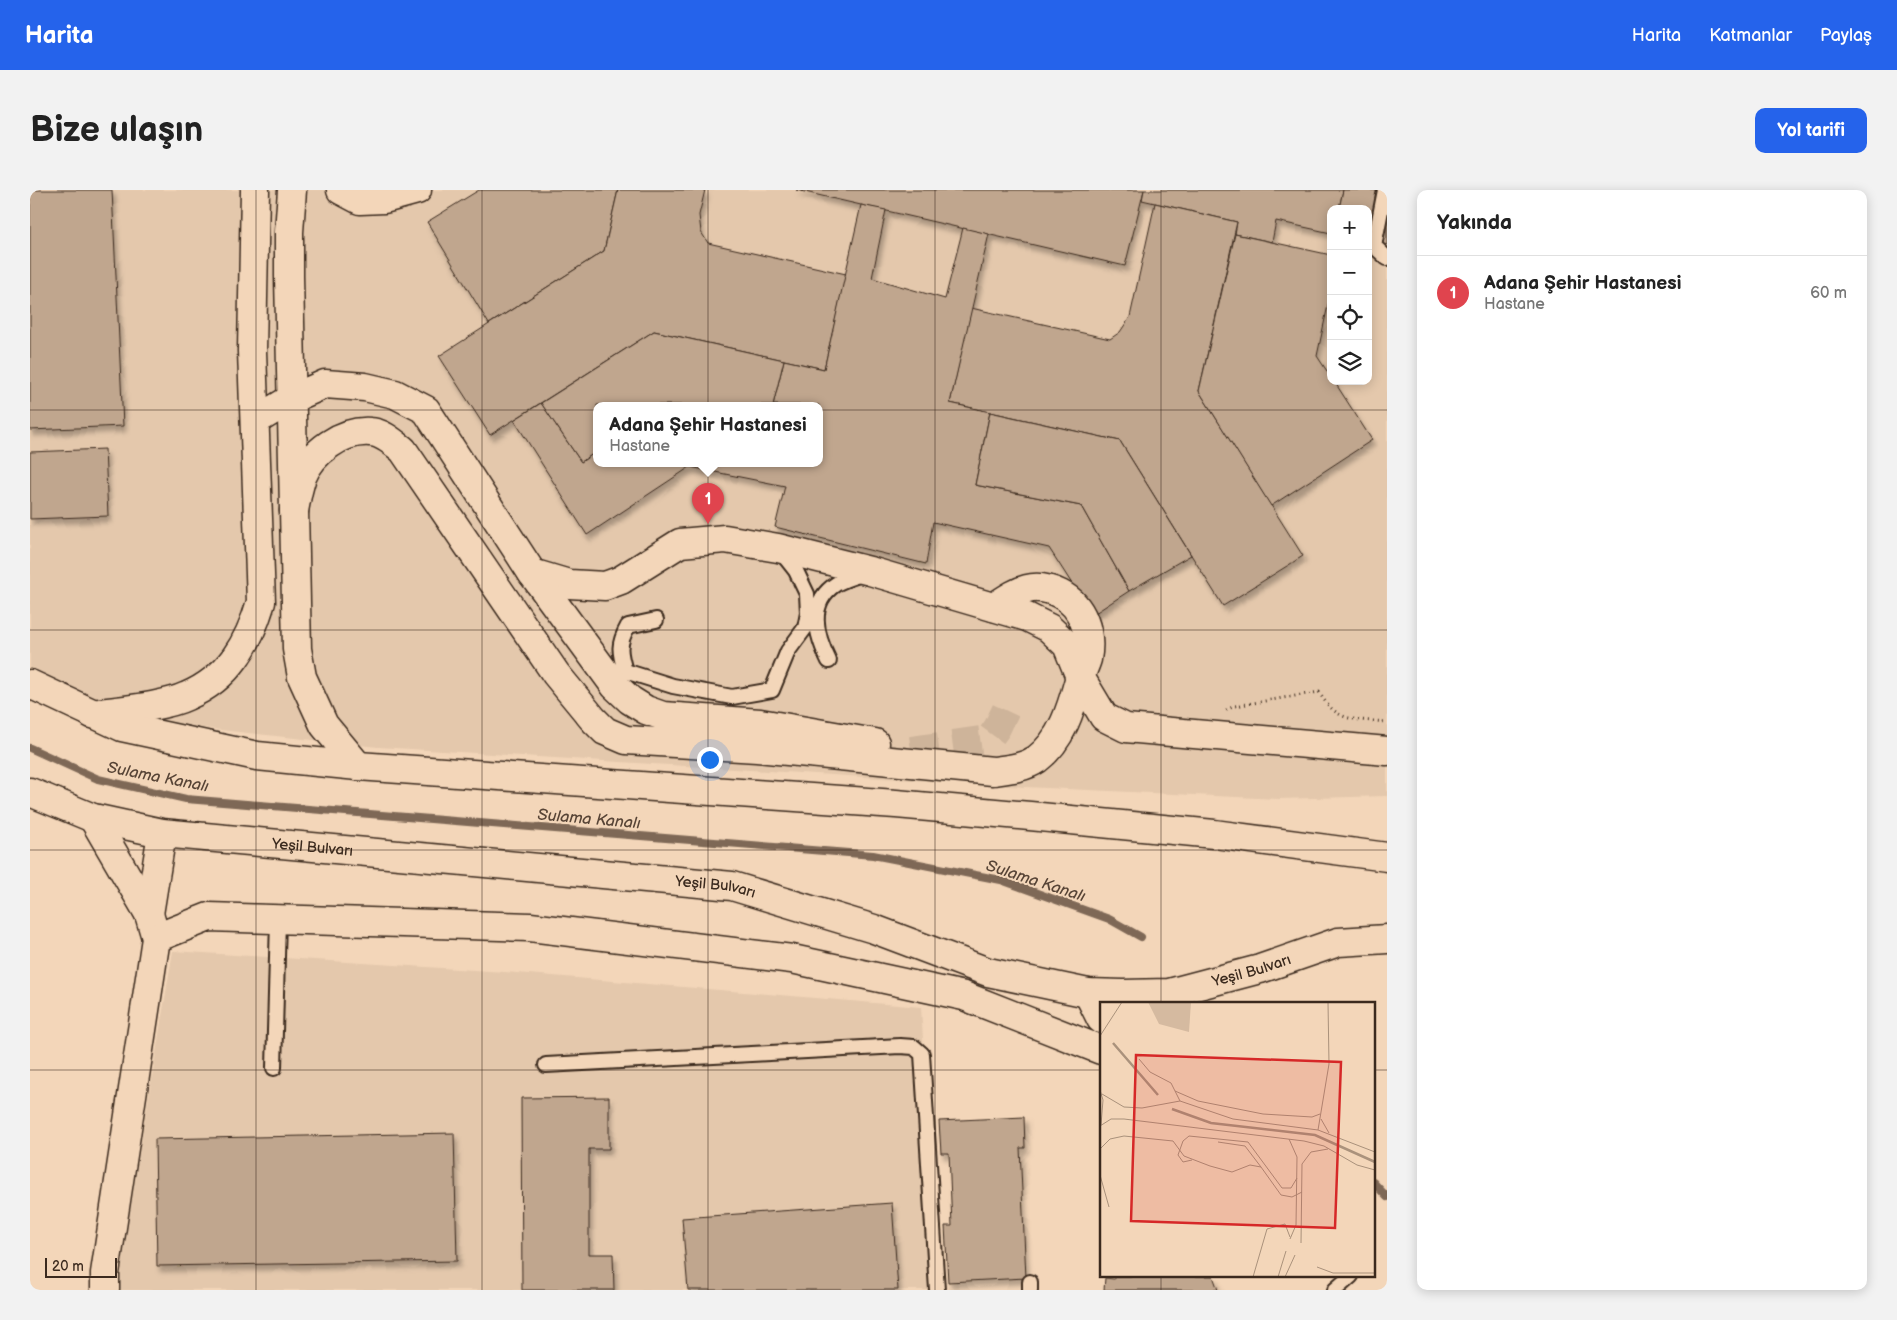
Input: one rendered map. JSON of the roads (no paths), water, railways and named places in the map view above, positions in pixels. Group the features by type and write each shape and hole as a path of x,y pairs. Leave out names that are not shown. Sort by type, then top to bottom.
{"street":[{"path":"92,714 166,702 187,696 222,672 239,654 254,626 260,602 252,351 256,190"},
{"path":"292,190 288,250 297,649 302,678 324,724 358,766"},
{"path":"341,190 360,200 384,199 418,190"},
{"path":"254,420 291,399 325,384 365,387 395,394 426,410 532,573 615,686 630,700 646,710 663,716 760,723 911,750"},
{"path":"294,511 302,477 306,469 311,460 330,444 350,433 371,432 387,438 403,450 556,674 593,719 605,730 626,740 757,748 993,771 1022,767 1036,760 1049,748 1060,733 1068,717 1087,659 1088,637 1082,615 1071,600 1049,588 1037,587 1020,590 994,607"},
{"path":"532,573 569,584 605,586 621,580 680,543 725,539 778,548 870,571 994,607 1027,617 1049,628 1067,646 1080,678 1104,717 1126,728 1387,751"},
{"path":"30,684 122,727 257,756 358,766 1030,816 1214,834 1387,856"},
{"name":"Yeşil Bulvarı","path":"30,792 93,818 162,833 732,886 874,929 988,972 1088,993 1169,992 1260,970 1338,942 1387,939"},
{"path":"93,818 152,926"},
{"path":"104,1290 152,926 162,833"},
{"path":"152,926 209,917 530,927 792,960 964,996 1100,1050"},
{"path":"1088,993 1100,1018"}],"lane":[{"path":"1385,190 1374,246 1387,258"},
{"path":"656,620 628,626 621,639 620,654 625,671 673,686 732,697 772,690 788,651 806,628 808,613 807,594 796,572 778,548"},
{"path":"829,661 816,627 817,610 824,594 836,584 870,571"},
{"path":"274,1068 278,920"},
{"path":"546,1065 900,1046 914,1047 922,1054 937,1290"},
{"path":"1335,1290 1349,1278"}],"waterway":[{"name":"Sulama Kanalı","path":"30,748 98,779 186,799 873,855 1001,880 1109,919 1141,937"},
{"name":"Sulama Kanalı","path":"1374,1183 1387,1197"}],"tunnel":[{"path":"911,750 989,739 997,728 1009,703"}],"place":[{"name":"Adana Şehir Hastanesi","path":"708,524"}]}
